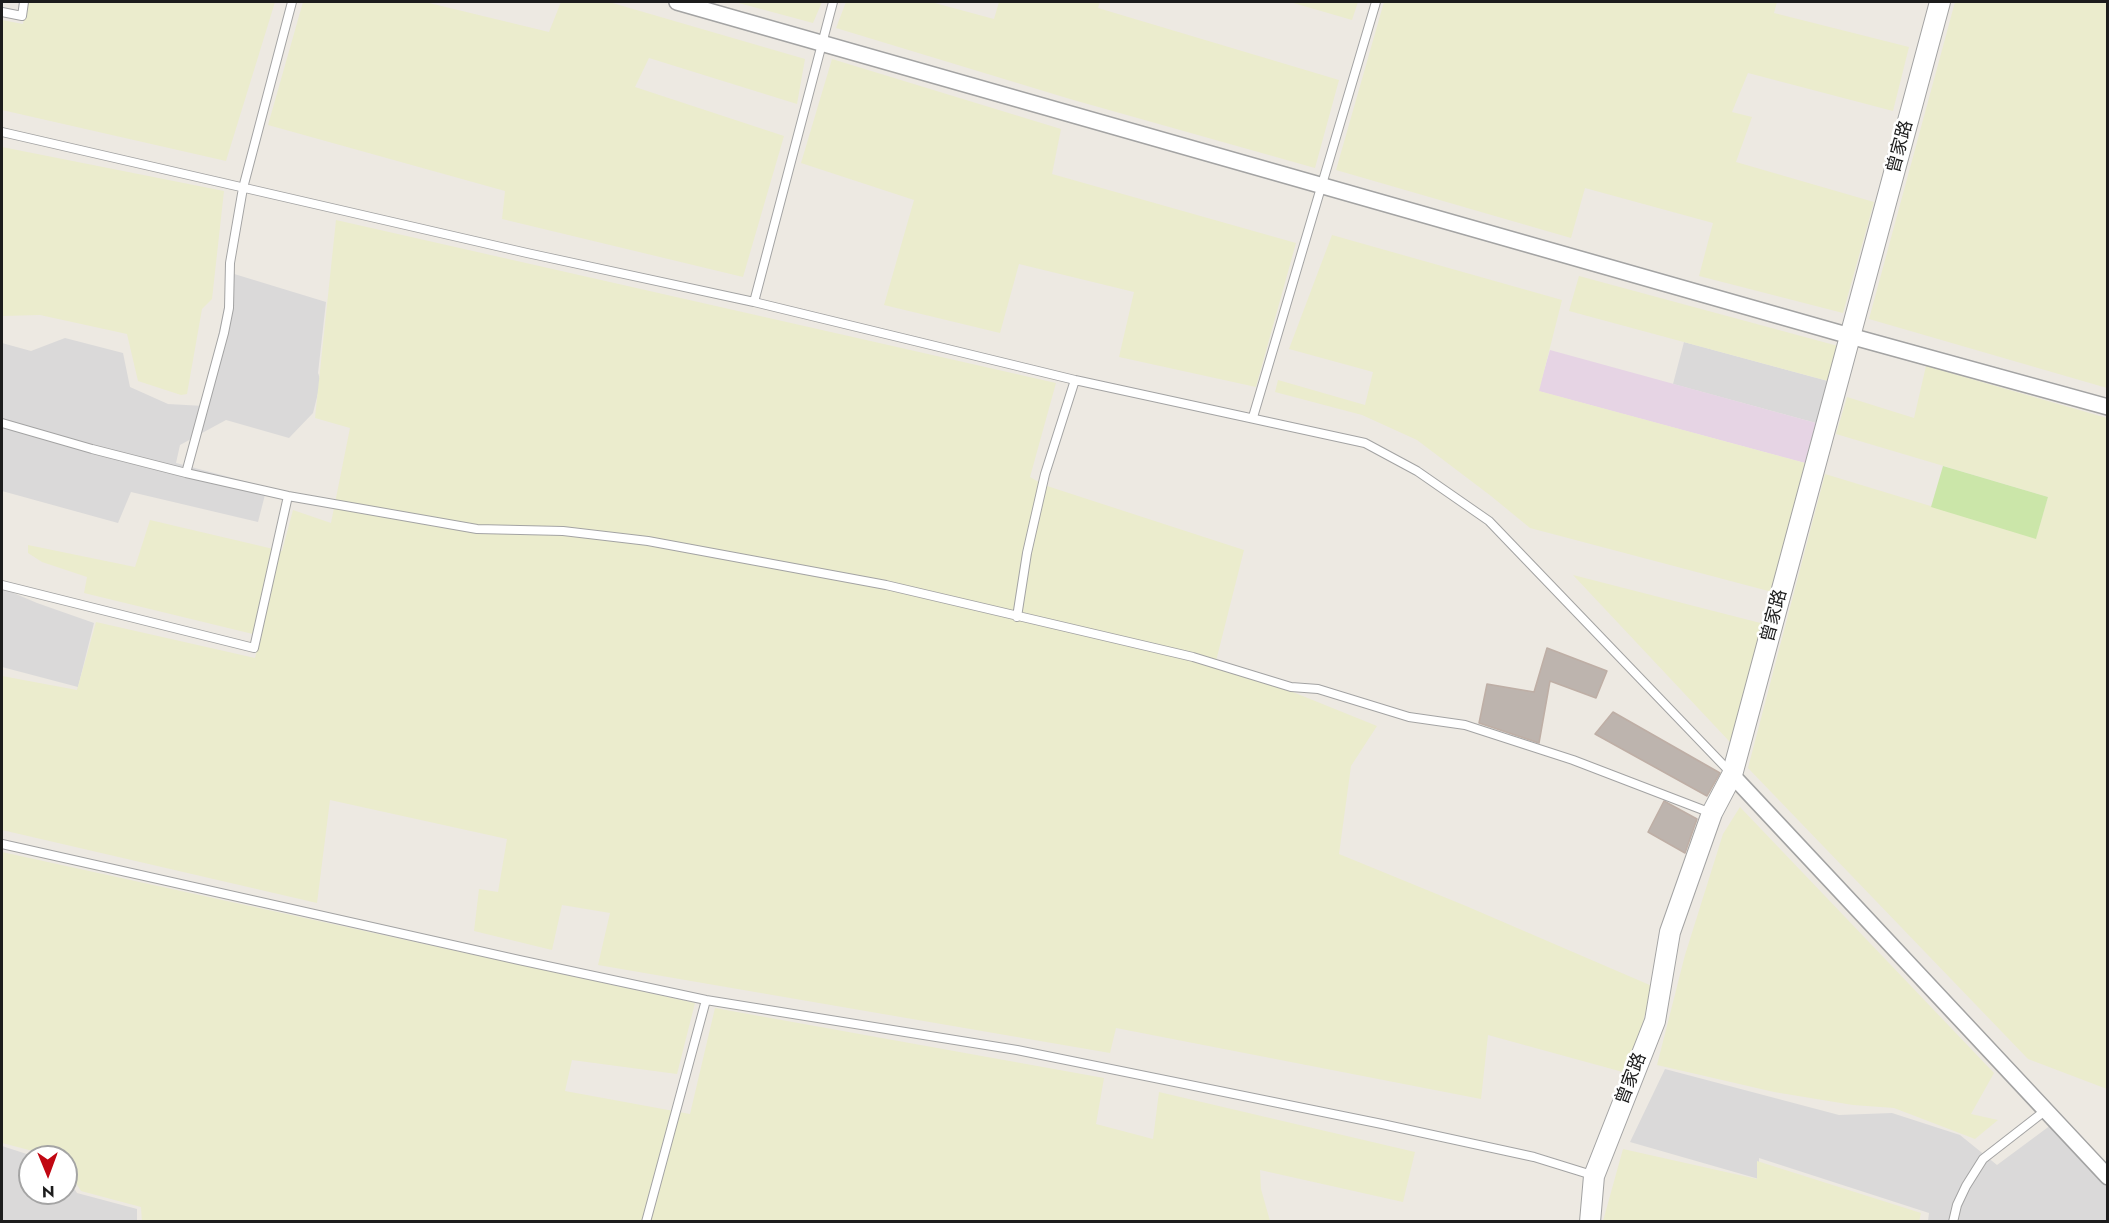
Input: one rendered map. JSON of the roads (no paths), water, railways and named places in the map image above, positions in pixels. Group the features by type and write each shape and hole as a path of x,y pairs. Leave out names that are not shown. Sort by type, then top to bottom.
{"street":[{"path":"677,2 1323,184 1850,336 2108,407"},
{"name":"曾家路","path":"1590,1221 1594,1176 1655,1021 1670,932 1712,813 1734,768 1940,2"},
{"path":"1734,768 2108,1177"}],"lane":[{"path":"2,12 22,16 24,2"},
{"path":"186,474 229,308 230,263 243,188 292,2"},
{"path":"754,302 833,2"},
{"path":"1253,417 1376,2"},
{"path":"2,132 538,256 754,302 1075,380 1365,443 1417,471 1489,521 1734,768"},
{"path":"1017,617 1027,553 1046,474 1075,380"},
{"path":"2,423 92,450 186,474 288,496 477,529 563,531 648,541 886,585 1193,657 1292,687 1318,688 1408,717 1465,725 1573,760 1712,813"},
{"path":"2,585 254,648 288,496"},
{"path":"2,844 706,1000 1051,1057 1534,1157 1594,1176"},
{"path":"646,1221 706,1000"},
{"path":"1953,1221 1956,1205 1983,1160 2046,1110"}]}
